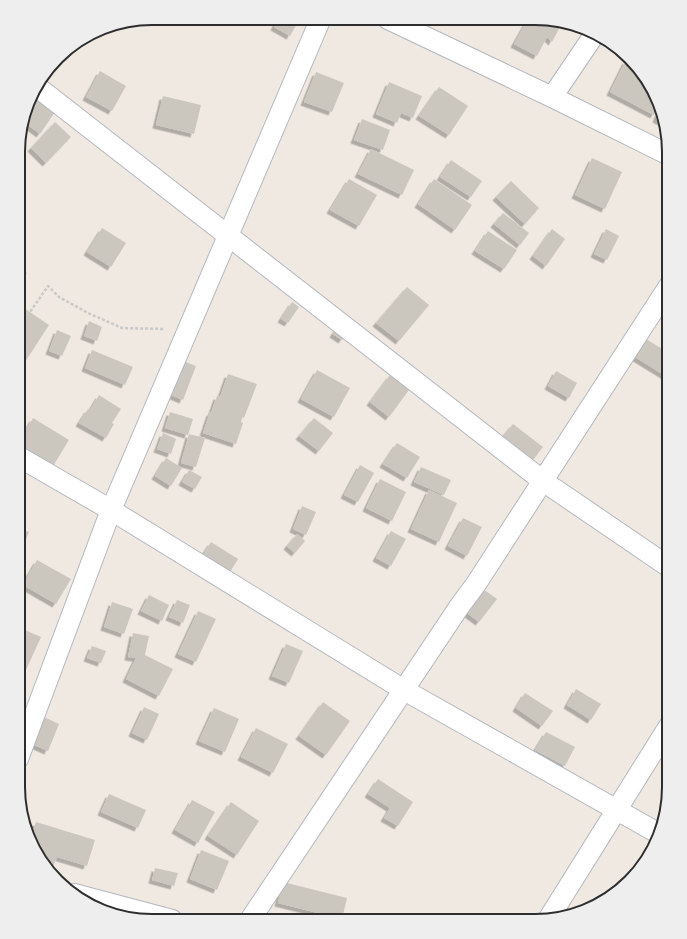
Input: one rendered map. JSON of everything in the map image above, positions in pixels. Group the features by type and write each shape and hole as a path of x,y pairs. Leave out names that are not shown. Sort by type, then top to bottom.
{"street":[{"path":"25,740 111,510 318,25"},
{"path":"401,25 662,152"},
{"path":"552,97 591,39"},
{"path":"41,90 543,481 662,563"},
{"path":"254,914 459,607 476,584 662,297"},
{"path":"25,460 111,510 404,690 654,831"},
{"path":"551,913 662,737"},
{"path":"94,899 149,914"}],"path":[{"path":"25,319 48,286 59,297 88,313 122,328 147,330 189,329"}],"building":[{"path":"275,25 296,25 290,36 274,27"},
{"path":"525,25 560,28 552,42 547,37 537,56 514,44"},
{"path":"625,63 641,82 649,96 655,112 654,115 610,92"},
{"path":"100,71 126,86 112,111 86,97"},
{"path":"316,72 344,83 332,112 304,102"},
{"path":"389,82 422,96 413,118 401,113 397,123 376,114"},
{"path":"439,87 468,106 449,135 419,116"},
{"path":"163,96 201,105 194,134 156,125"},
{"path":"37,99 55,112 40,134 28,125"},
{"path":"362,119 390,130 383,150 354,140"},
{"path":"55,122 71,137 46,163 31,148"},
{"path":"371,149 414,170 402,195 358,174"},
{"path":"592,158 622,172 605,209 575,195"},
{"path":"451,160 482,181 471,197 440,177"},
{"path":"349,179 377,195 359,226 330,210"},
{"path":"434,179 472,205 455,230 418,204"},
{"path":"511,181 539,208 525,224 496,197"},
{"path":"503,213 529,233 520,245 494,224"},
{"path":"102,228 126,243 111,267 87,252"},
{"path":"552,229 565,239 546,266 533,256"},
{"path":"606,229 619,236 607,260 594,254"},
{"path":"488,231 517,250 504,269 475,251"},
{"path":"407,287 429,305 399,341 376,323"},
{"path":"292,302 299,307 288,323 281,319"},
{"path":"25,309 49,325 25,362"},
{"path":"89,321 102,327 97,341 84,336"},
{"path":"340,324 349,330 342,340 333,334"},
{"path":"57,330 71,336 62,356 49,351"},
{"path":"646,339 662,349 662,374 635,357"},
{"path":"92,350 133,367 125,385 85,368"},
{"path":"183,361 196,366 183,400 171,395"},
{"path":"317,370 350,388 334,417 301,399"},
{"path":"556,371 577,383 569,398 548,386"},
{"path":"228,374 257,384 244,418 242,417 241,422 243,423 236,444 203,433 210,412 211,413 217,396 220,397"},
{"path":"390,375 409,390 389,417 370,402"},
{"path":"99,395 121,409 112,423 114,424 106,438 79,423 88,409 90,410"},
{"path":"170,412 193,419 188,435 165,428"},
{"path":"33,418 69,440 53,466 25,450 25,432"},
{"path":"314,418 333,433 319,451 299,436"},
{"path":"513,424 543,447 533,460 503,436"},
{"path":"163,433 176,439 171,454 157,449"},
{"path":"189,434 205,438 196,467 181,463"},
{"path":"397,443 420,457 407,478 383,464"},
{"path":"166,458 182,468 171,486 155,476"},
{"path":"360,465 374,473 358,502 344,495"},
{"path":"421,467 451,480 444,495 414,482"},
{"path":"189,470 202,477 195,489 182,482"},
{"path":"380,479 406,492 392,521 366,508"},
{"path":"429,490 457,503 439,542 411,529"},
{"path":"302,506 316,512 306,535 293,529"},
{"path":"463,518 482,527 467,556 448,546"},
{"path":"25,531 29,532 25,542"},
{"path":"391,531 406,539 391,566 376,558"},
{"path":"297,534 305,541 295,553 287,546"},
{"path":"211,542 238,559 230,572 202,556"},
{"path":"37,560 71,579 56,604 25,586 25,581"},
{"path":"476,584 497,599 479,622 459,607"},
{"path":"149,595 169,605 162,621 141,611"},
{"path":"177,600 190,605 183,623 169,617"},
{"path":"112,602 133,609 124,634 104,627"},
{"path":"198,611 216,619 196,662 178,654"},
{"path":"25,630 41,637 25,670"},
{"path":"133,633 149,636 145,655 173,669 159,696 126,679 136,658 128,657"},
{"path":"286,644 303,651 289,683 272,676"},
{"path":"92,646 106,651 101,663 87,658"},
{"path":"576,689 601,704 591,720 567,705"},
{"path":"525,693 553,711 542,726 516,708"},
{"path":"323,702 350,721 326,755 299,736"},
{"path":"144,707 159,714 147,740 132,733"},
{"path":"214,708 239,719 225,752 199,741"},
{"path":"44,717 59,724 48,751 32,744"},
{"path":"256,728 288,744 273,773 241,757"},
{"path":"546,732 575,747 565,766 535,750"},
{"path":"378,779 413,802 398,826 384,818 390,808 368,794"},
{"path":"109,794 146,810 138,828 101,812"},
{"path":"192,800 215,812 198,843 175,830"},
{"path":"231,802 259,821 237,855 208,836"},
{"path":"36,822 95,840 87,866 57,857 53,867 38,843 33,831"},
{"path":"201,850 229,861 217,890 190,879"},
{"path":"155,868 178,873 174,886 152,880"},
{"path":"283,882 347,898 343,914 322,914 278,903"}]}
